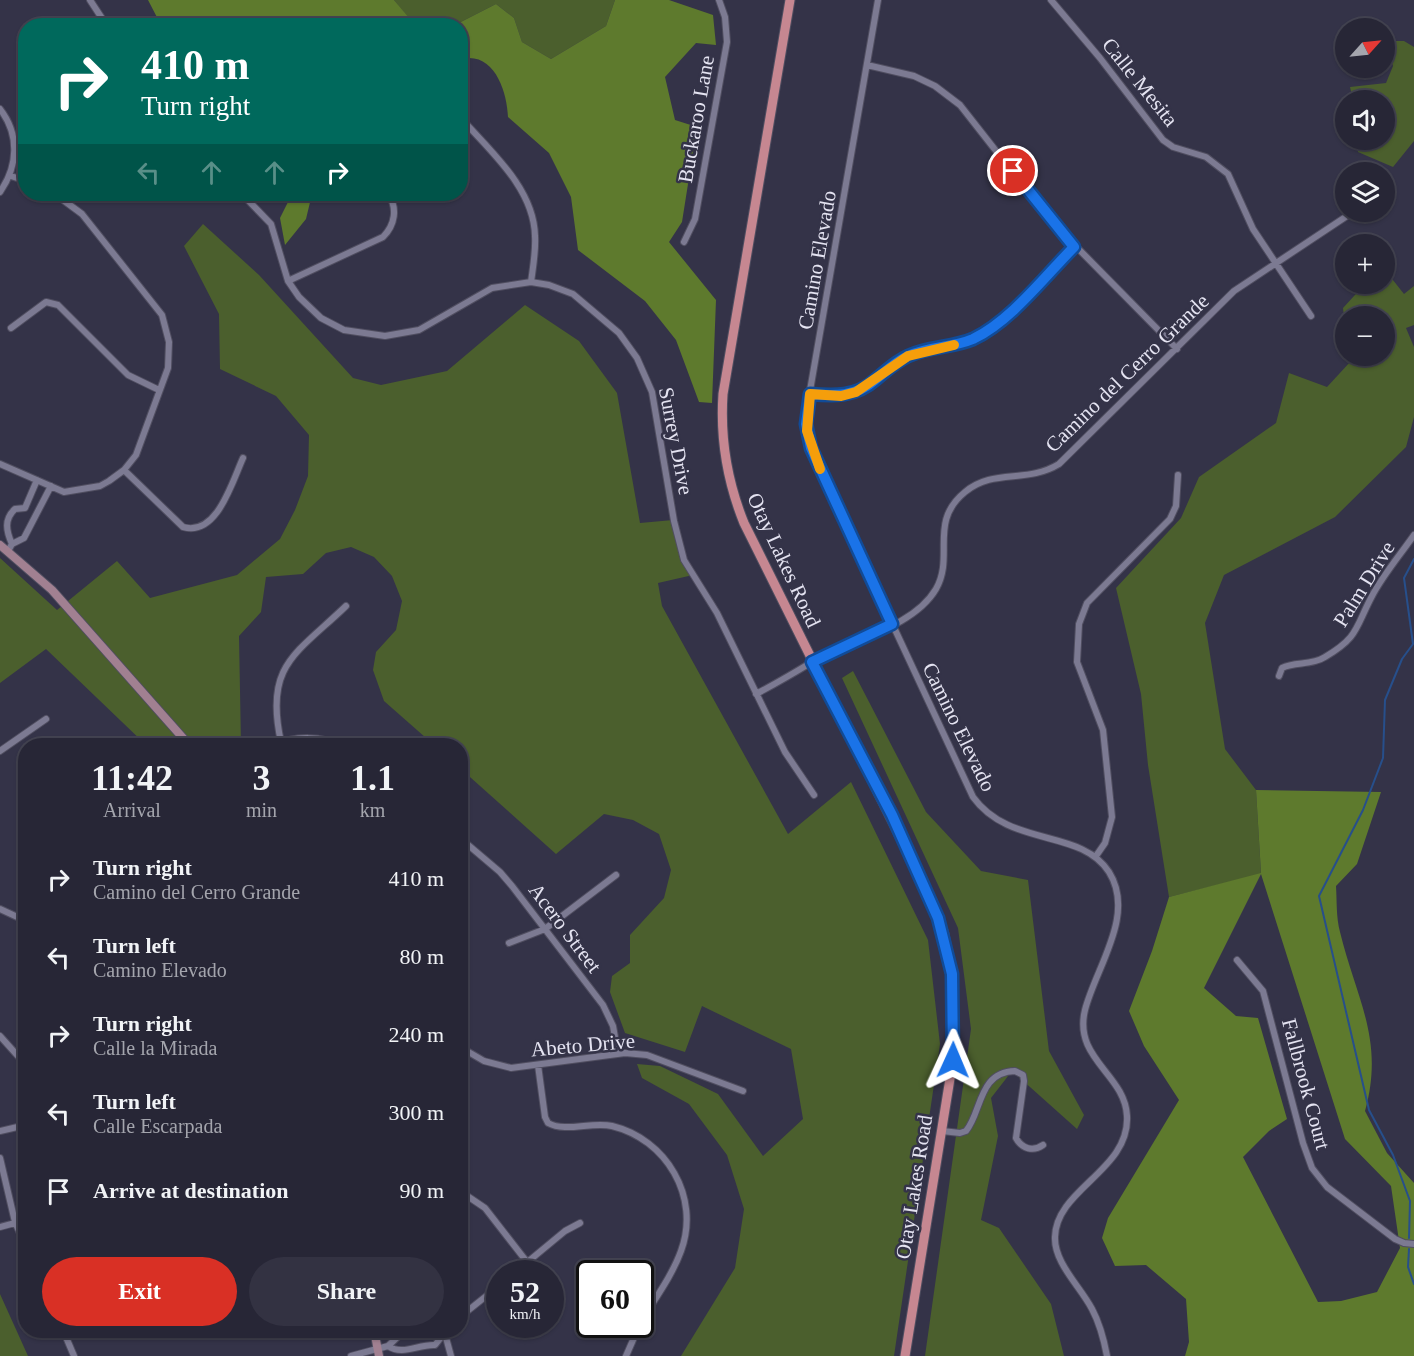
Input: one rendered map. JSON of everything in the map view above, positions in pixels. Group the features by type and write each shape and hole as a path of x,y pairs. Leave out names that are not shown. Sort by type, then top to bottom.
{"main road":[{"name":"Otay Lakes Road","path":"790,0 723,394 722,422 726,464 738,509 812,662 892,815 932,902 944,934 954,996 953,1060 905,1356"}],"street":[{"path":"90,0 102,18"},
{"name":"Buckaroo Lane","path":"684,243 695,219 727,42 725,17 719,0"},
{"name":"Camino Elevado","path":"878,0 810,394 806,424 811,448 969,790 978,804 1009,827 1080,848 1096,856"},
{"name":"Calle Mesita","path":"1051,0 1100,58 1163,140 1173,147 1206,157 1228,174 1253,229 1311,316"},
{"path":"867,65 914,76 935,86 960,105 1074,247 1177,348"},
{"path":"0,109 14,138 15,151 11,176 0,192"},
{"path":"468,126 518,184 526,201 535,236 531,282"},
{"path":"11,176 18,178"},
{"path":"0,465 64,492 100,486 123,470 136,455 169,360 168,334 162,315 82,214 64,201"},
{"name":"Surrey Drive","path":"249,201 271,224 288,281 305,305 328,322 352,332 385,336 419,330 492,288 531,282 557,287 580,298 619,333 637,358 652,392 674,521 684,560 717,613 785,752 814,795"},
{"path":"288,281 383,237 389,230 394,216 392,201"},
{"name":"Camino del Cerro Grande","path":"756,694 812,662 921,608 939,584 942,533 946,516 959,497 986,480 1028,477 1059,464 1234,291 1338,222"},
{"path":"810,394 841,396 856,392 908,356 931,348 960,344 984,333 1002,319 1074,247"},
{"path":"12,327 46,302 58,305 128,375 159,390"},
{"path":"123,470 183,527 194,530 207,521 225,500 243,458"},
{"path":"1107,1356 1095,1316 1061,1260 1055,1236 1064,1210 1119,1150 1127,1126 1127,1111 1122,1096 1093,1057 1084,1029 1085,1009 1115,928 1119,908 1113,881 1096,856 1105,843 1112,818 1103,730 1077,662 1079,624 1087,603 1170,519 1176,506 1178,475"},
{"path":"25,508 37,480"},
{"path":"0,545 10,547 24,538 51,486"},
{"path":"37,514 25,508 15,509 7,520 10,547 52,590 183,738"},
{"name":"Palm Drive","path":"1279,676 1282,668 1290,664 1304,665 1323,659 1352,638 1360,626 1372,596 1414,535"},
{"path":"279,738 274,708 279,677 290,660 346,606"},
{"path":"19,738 46,719"},
{"path":"0,751 18,738"},
{"name":"Acero Street","path":"468,845 500,872 603,1005 613,1026 618,1054"},
{"path":"509,943 545,929 616,875"},
{"path":"0,909 18,917"},
{"name":"Fallbrook Court","path":"1237,960 1263,991 1305,1151 1312,1168 1327,1187 1395,1239 1414,1244"},
{"path":"0,1036 18,1056"},
{"name":"Abeto Drive","path":"468,1051 498,1066 512,1068 618,1054 658,1058 743,1090"},
{"path":"538,1065 545,1117 548,1123 561,1127 604,1124 634,1134 660,1152 679,1180 686,1208 685,1237 681,1253 654,1300"},
{"path":"942,1131 966,1131 985,1089 1004,1073 1015,1071 1023,1076 1024,1081 1017,1141 1031,1149 1043,1145"},
{"path":"0,1131 18,1127"},
{"path":"0,1158 18,1229"},
{"path":"468,1196 485,1208 525,1260"},
{"path":"0,1227 18,1221"},
{"path":"529,1260 565,1231 580,1223"},
{"path":"468,1311 486,1296"},
{"path":"66,1338 74,1356"},
{"path":"351,1356 379,1352 388,1347 395,1338"},
{"path":"421,1338 423,1344"},
{"path":"388,1347 403,1351 423,1344 435,1345 441,1338"},
{"path":"447,1338 450,1356"},
{"path":"626,1356 634,1338"}],"green space":[{"path":"148,0 394,0 409,18 157,18"},
{"path":"394,0 615,0 606,26 551,59 522,42 514,18 496,4 468,18 409,18"},
{"path":"615,0 669,0 713,15 716,45 696,43 665,77 675,120 697,127 682,222 669,242 716,300 712,403 699,402 676,340 645,301 578,250 571,197 549,153 508,117 505,96 497,75 482,61 468,58 468,18 496,4 514,18 522,42 551,59 606,26"},
{"path":"1395,41 1404,41 1414,47 1414,141 1395,165 1395,162 1381,162 1358,150 1395,150 1395,90 1351,90 1350,87 1386,83 1388,78 1395,78"},
{"path":"288,201 310,201 306,219 285,245 280,218"},
{"path":"203,224 259,275 353,378 381,385 447,371 525,305 579,341 617,393 640,523 673,520 693,575 658,583 662,606 788,834 851,782 928,940 940,1044 894,1356 681,1356 735,1268 744,1209 727,1155 689,1104 642,1078 637,1064 660,1066 718,1094 763,1156 803,1119 791,1049 702,1006 685,1052 625,1033 610,992 612,976 630,963 630,935 664,898 671,870 659,834 633,820 604,814 556,854 468,775 468,738 426,738 384,701 373,670 376,652 396,630 402,601 392,576 374,557 351,547 326,553 303,574 266,577 261,612 239,636 241,738 139,738 46,649 0,683 0,558 57,610 117,561 150,598 237,575 280,539 295,510 308,476 309,435 276,396 220,369 219,314 184,246"},
{"path":"1395,283 1404,294 1414,286 1414,325 1406,328 1414,347 1414,417 1406,447 1335,517 1224,575 1205,623 1225,749 1256,790 1261,874 1169,897 1148,765 1141,694 1116,588 1181,518 1199,477 1276,423 1289,373 1327,387 1346,366 1395,366 1395,306 1345,306 1356,294 1395,294"},
{"path":"853,671 926,812 981,871 1028,880 1049,1051 1084,1115 1077,1129 1012,1071 991,1098 998,1136 981,1220 999,1228 1051,1304 1064,1356 925,1356 971,1029 958,928 842,678"},
{"path":"1256,790 1381,792 1357,864 1336,886 1337,909 1346,956 1366,1020 1370,1041 1372,1062 1365,1111 1387,1153 1414,1183 1414,1356 1185,1356 1189,1342 1186,1299 1146,1265 1115,1266 1102,1238 1108,1218 1179,1100 1144,1046 1129,1011 1152,951 1169,897 1261,873","holes":["1261,874 1345,1139 1391,1186 1400,1248 1377,1292 1341,1301 1318,1302 1243,1157 1269,1131 1287,1119 1258,1018 1236,1016 1204,988"]},
{"path":"0,1294 28,1356 0,1356"}],"waterway":[{"path":"1409,1238 1410,1201 1393,1155 1369,1110 1319,896 1363,810 1383,758 1385,700 1402,659 1413,644 1404,578 1414,559"},
{"path":"1409,1249 1408,1267 1414,1284"}],"slow traffic":[{"path":"820,469 807,431 810,394 841,396 856,392 908,356 931,348 954,345"}],"route":[{"path":"953,1060 954,996 944,934 932,902 892,815 812,662 892,624 811,448 807,431 808,402 810,394 841,396 856,392 897,362 920,351 960,344 974,339 995,326 1074,247 1013,171"}]}
